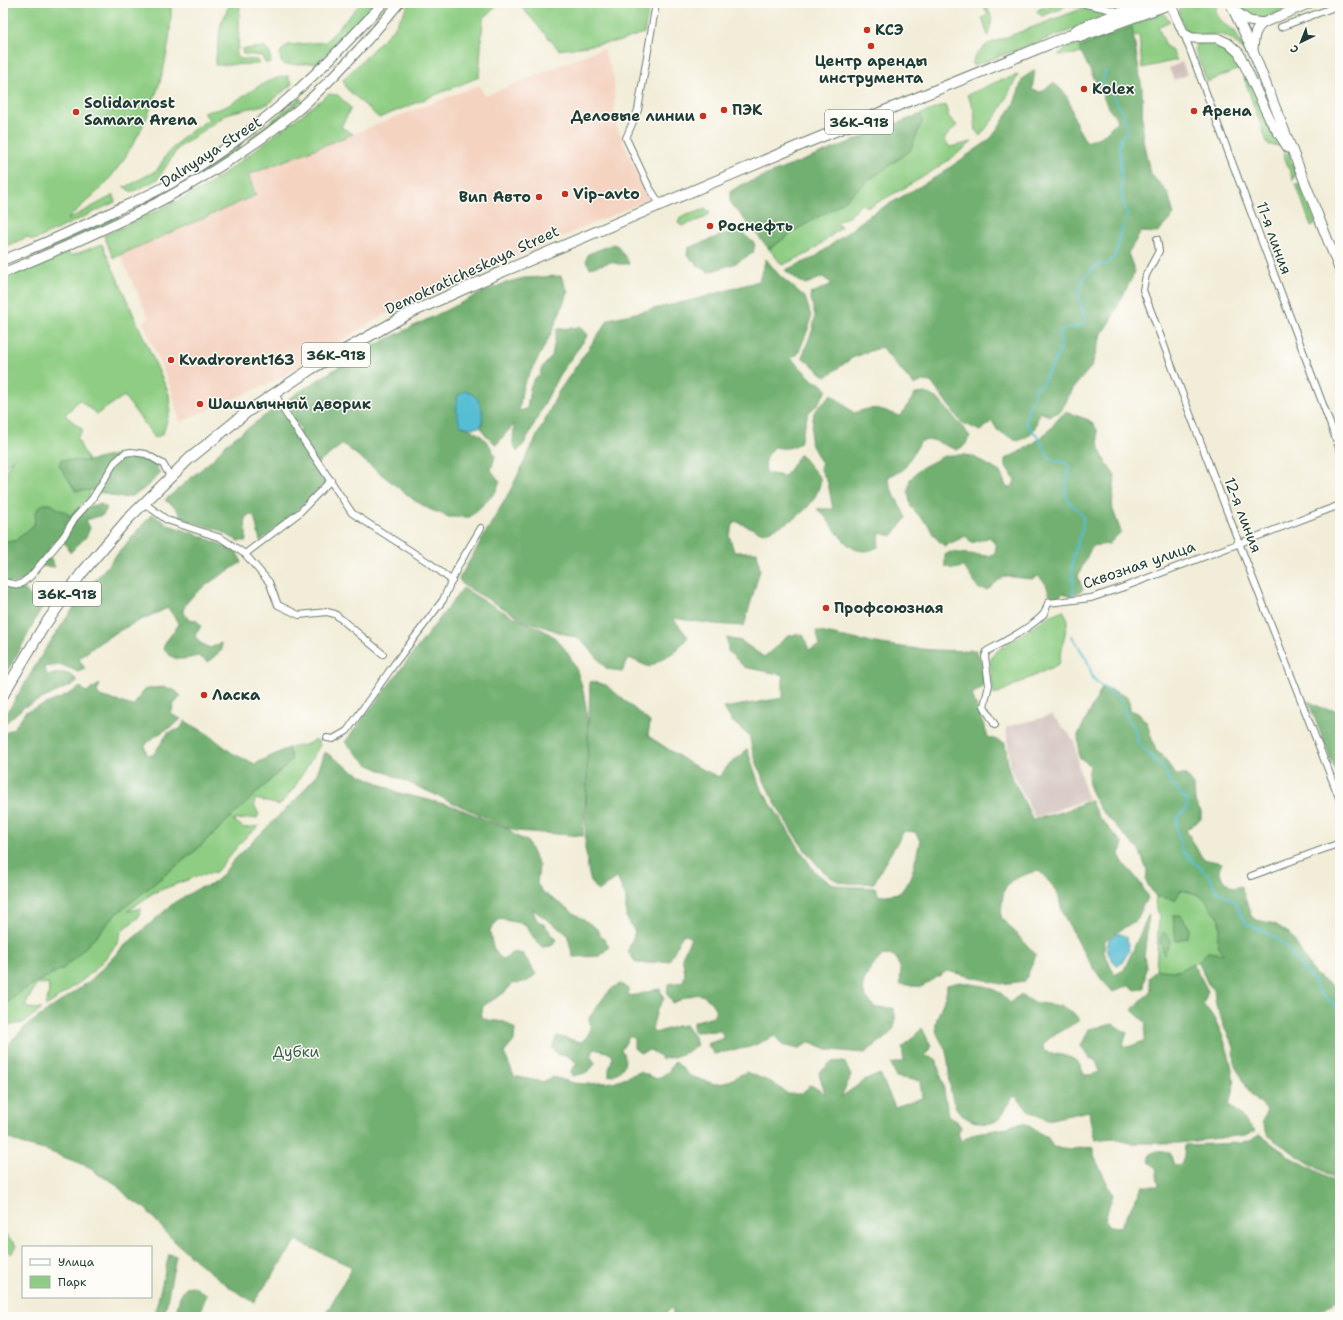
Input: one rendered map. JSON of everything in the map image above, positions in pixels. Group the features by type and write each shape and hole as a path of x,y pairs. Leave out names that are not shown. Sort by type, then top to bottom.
{"main road":[{"name":"Dalnyaya Street","path":"3,260 128,205 191,172 241,138 311,80 341,50 383,3"},
{"name":"Dalnyaya Street","path":"3,273 173,195 248,147 278,125 321,89 351,59 399,3"},
{"name":"Demokraticheskaya Street","path":"3,695 42,629 81,574 144,503 170,476 247,412 311,369 410,313 660,204 1071,35 1078,29 1125,13 1147,3"},
{"path":"1171,3 1184,34 1192,38 1217,38 1228,43 1239,53 1270,120 1284,143 1294,154"},
{"name":"Demokraticheskaya Street","path":"1071,35 1082,36 1171,3"},
{"path":"1253,51 1256,31 1264,23 1310,3"},
{"path":"1232,6 1249,21 1264,23"},
{"path":"1232,6 1253,51 1340,271"},
{"path":"311,80 321,89"},
{"path":"241,138 248,147"},
{"path":"128,205 132,215"},
{"path":"21,253 25,264"}],"street":[{"path":"656,3 638,110 626,138 649,187 660,204"},
{"path":"1067,3 1085,4 1125,13"},
{"path":"1281,27 1340,5"},
{"name":"11-я линия","path":"1184,34 1340,450"},
{"name":"12-я линия","path":"1157,238 1159,250 1146,275 1143,290 1239,543 1340,800"},
{"path":"275,393 284,411 352,513 431,564 452,581"},
{"path":"3,582 18,585 30,577 64,536 74,519 92,499 115,462 124,453 131,452 146,454 163,464 170,476"},
{"path":"245,554 299,513 331,480"},
{"path":"144,503 167,520 221,538 245,554 269,582 278,605 299,615 327,612 335,614 383,654"},
{"name":"Сквозная улица","path":"995,725 984,706 989,685 985,657 987,651 1036,620 1045,612 1048,603 1091,598 1340,505"},
{"path":"327,738 332,739 346,731 443,600 458,566 481,528"},
{"path":"1251,876 1340,843"}],"shaded area":[{"path":"603,48 614,78 615,123 649,199 384,315 275,381 180,422 172,391 143,322 149,319 120,255 256,195 247,175 479,85 485,96"},
{"path":"1182,62 1187,75 1174,80 1169,68"},
{"path":"1052,715 1074,740 1078,765 1088,799 1035,818 1011,769 1006,727"}],"green space":[{"name":"Solidarnost Samara Arena","path":"3,3 171,3 171,26 163,72 156,95 147,118 136,139 110,178 67,220 114,195 115,202 37,239 32,240 27,237 7,246 3,253"},
{"path":"230,3 240,3 238,49 236,50 237,56 241,59 258,60 258,64 215,65 221,24"},
{"path":"361,3 376,3 317,63 286,65 281,62 280,52 288,45 326,42"},
{"path":"389,3 394,3 358,46 335,68 333,66"},
{"path":"410,3 500,3 483,19 479,77 379,118 347,89 343,80 394,28"},
{"path":"518,3 650,3 644,33 620,41 559,50"},
{"path":"982,3 986,3 992,19 988,36 982,18 988,15"},
{"path":"1058,3 1066,5 1061,9 1042,16 1037,12 1039,9"},
{"path":"1185,3 1218,3 1215,12 1225,25 1234,30 1249,58 1233,40 1226,36 1194,35 1187,31 1178,11 1181,5"},
{"path":"1241,3 1301,3 1259,21 1247,16"},
{"path":"1092,5 1118,13 973,66 975,56 988,44"},
{"path":"1159,13 1164,14 1170,21 1158,27 1167,48 1170,48 1177,60 1142,68 1139,35 1078,54 1058,55 1066,48"},
{"path":"1132,27 1142,89 1143,140 1150,173 1168,193 1174,215 1157,233 1141,232 1128,253 1135,272 1110,321 1101,335 1092,366 1074,387 1061,411 1050,416 1039,412 1031,433 1018,441 998,431 992,421 980,431 961,422 931,382 923,381 914,385 881,347 852,358 826,377 802,357 813,329 815,316 810,294 832,284 823,277 806,284 799,281 785,270 814,258 870,215 936,177 985,143 992,137 1014,104 1023,78 1035,70 1032,90 1041,92 1053,83 1059,87 1066,96 1077,125 1086,142 1102,136 1118,120 1109,109 1079,48"},
{"path":"1209,42 1225,45 1246,66 1207,82 1195,50 1198,43"},
{"path":"264,47 270,53 271,63 265,63 262,56 243,54 242,49"},
{"path":"1018,75 999,112 980,136 976,131 974,109 967,95 996,82"},
{"path":"289,76 288,79 292,82 291,85 268,104 229,113 178,148 158,179 134,191 130,191 123,186 126,187 157,170 167,154 183,137 209,119 203,112 225,107 271,80"},
{"path":"1248,76 1282,146 1268,145 1244,78"},
{"path":"329,94 338,95 351,108 341,127 353,134 248,175 256,195 113,258 104,236 204,188"},
{"path":"300,98 302,100 251,141 250,138"},
{"path":"945,105 949,117 957,125 944,139 950,147 972,142 922,178 896,193 869,207 861,204 850,216 836,222 841,228 809,253 782,265 769,249 910,151 922,122 921,114"},
{"path":"921,114 922,122 910,151 872,178 836,207 796,230 769,249 730,202 730,192 739,186"},
{"path":"239,146 241,149 215,166 145,206 144,203 186,181"},
{"path":"1285,151 1289,155 1296,174 1293,180 1283,153"},
{"path":"1296,184 1299,184 1315,221 1315,224 1311,226"},
{"path":"706,209 710,212 707,217 682,226 678,223 681,217"},
{"path":"118,215 120,219 44,252 43,249"},
{"path":"739,232 755,244 753,253 734,264 708,272 687,255 688,248 725,234"},
{"path":"102,244 169,394 170,410 163,434 155,438 124,396 97,414 79,400 65,415 83,430 77,438 88,461 61,460 63,469 75,491 89,489 90,496 70,516 65,511 36,512 34,525 15,541 3,542 3,474 17,455 3,469 3,276 66,248 71,256"},
{"path":"613,244 618,246 629,264 618,264 611,262 590,268 586,261 588,254"},
{"path":"766,259 779,275 805,297 811,316 810,324 798,354 791,358 814,381 822,384 827,390 817,405 808,413 800,443 787,448 774,447 765,459 766,473 785,476 800,454 821,479 814,499 800,514 783,525 763,533 735,521 729,535 734,552 757,552 760,570 744,626 714,624 673,618 688,637 676,651 649,667 629,658 622,672 607,669 582,640 524,620 463,585 459,579 511,489 559,391 609,319 697,299 759,281"},
{"path":"561,276 568,292 551,334 524,384 519,411 527,409 530,388 534,379 540,376 541,369 552,356 557,329 581,327 588,335 559,375 524,444 517,452 513,443 514,424 496,445 485,434 481,427 483,418 482,410 473,394 461,426 478,433 490,445 495,456 491,470 500,482 495,493 470,517 449,517 429,509 414,500 343,444 317,464 328,480 287,520 260,541 254,515 246,516 246,541 238,541 217,529 189,521 181,516 175,507 165,500 212,460 226,444 277,407 300,433 301,429 286,412 288,399 367,349 477,295 505,283 524,278"},
{"path":"926,393 938,399 970,436 965,445 957,450 933,440 921,441 903,470 888,477 891,488 906,518 892,536 880,533 878,547 867,551 858,550 843,540 824,515 817,509 833,509 828,483 820,468 822,464 810,442 814,412 831,394 854,413 868,409 878,409 900,416 915,394"},
{"path":"1066,412 1089,420 1097,429 1099,448 1105,461 1115,476 1112,507 1121,532 1109,544 1092,546 1078,576 1083,590 1070,596 1063,593 1056,600 1050,596 1046,584 1038,576 1031,579 1004,576 987,590 979,589 964,567 953,569 945,566 945,555 950,552 988,556 995,553 996,546 990,537 972,543 966,536 944,546 934,536 929,526 911,507 908,492 910,479 921,468 942,457 950,455 965,455 974,457 1000,472 1007,488 1012,487 1015,480 1005,465 1005,459 1041,438"},
{"path":"114,455 147,460 156,466 160,473 141,491 124,498 93,491 76,491 59,465 61,460 88,461"},
{"path":"44,504 51,504 70,516 78,508 101,504 107,508 103,515 86,520 90,528 86,537 70,553 66,544 57,541 51,545 48,553 55,567 37,566 27,580 13,583 3,582 3,542 15,541 34,525 36,512 39,507"},
{"path":"152,514 168,525 196,534 229,548 236,552 242,562 199,591 186,604 183,611 188,619 196,620 201,626 195,636 199,642 210,648 221,643 222,650 208,662 198,656 179,659 167,653 163,649 165,643 179,624 168,608 121,630 89,650 79,659 85,669 78,672 62,665 44,667 48,676 66,673 76,679 76,683 24,707 3,725 4,718 46,648 83,594"},
{"path":"3,584 25,590 32,598 59,586 38,614 3,678"},
{"path":"463,588 502,611 550,634 569,656 580,679 586,704 588,759 583,836 516,831 367,764 345,742"},
{"path":"1063,610 1068,619 1059,664 994,695 990,662 993,654 1049,616"},
{"path":"816,631 896,646 956,651 976,650 984,669 985,679 981,688 972,694 988,737 1005,743 1009,771 1033,820 1065,811 1090,800 1098,816 1123,844 1119,854 1120,858 1140,882 1148,898 1142,907 1138,919 1105,940 1104,951 1114,975 1124,970 1149,914 1144,956 1146,967 1144,988 1136,990 1130,986 1123,987 1113,992 1102,980 1087,958 1063,914 1057,891 1039,870 1013,880 1008,884 1003,896 1001,917 1036,955 1025,981 1001,984 947,971 921,987 900,984 901,970 895,956 883,955 869,972 863,983 863,988 864,993 876,1008 893,1008 895,1024 889,1035 865,1053 830,1050 810,1042 798,1049 782,1045 775,1036 750,1047 714,1054 707,1044 724,1038 721,1031 693,1032 693,1022 713,1016 716,1010 702,995 693,995 673,1003 667,994 668,984 683,982 685,973 682,957 691,938 684,934 669,961 636,963 628,951 635,932 626,917 626,898 617,877 599,891 595,887 590,877 585,849 590,681 606,685 650,722 648,736 691,764 719,777 731,762 741,756 747,749 760,787 814,871 822,878 837,885 876,888 879,896 900,893 911,878 920,841 915,832 904,831 874,883 842,882 825,873 811,858 783,817 760,772 753,752 750,737 732,721 724,708 783,698 783,675 744,667 728,651 727,638 741,641 764,657 789,635 803,634 809,650 820,645"},
{"path":"100,684 97,692 100,696 133,706 144,690 164,687 177,692 181,696 174,704 171,714 181,719 148,742 145,746 147,755 153,755 168,733 180,729 185,721 208,734 232,753 255,764 288,748 292,760 195,851 115,915 94,939 64,968 23,990 3,1006 3,734 14,728 25,712 63,697 81,687 86,692"},
{"path":"1103,686 1129,698 1130,710 1138,713 1146,721 1156,751 1162,755 1176,775 1186,775 1194,785 1195,802 1201,811 1201,819 1186,830 1203,859 1222,863 1219,869 1222,878 1233,888 1241,886 1251,916 1257,920 1275,924 1290,934 1315,975 1340,990 1340,1181 1307,1162 1268,1136 1262,1122 1267,1110 1252,1096 1235,1065 1234,1047 1216,1005 1214,990 1208,984 1198,961 1208,952 1223,954 1219,947 1217,938 1221,928 1218,915 1210,909 1206,900 1197,894 1181,890 1175,900 1156,897 1146,882 1147,871 1140,852 1100,809 1090,790 1088,778 1090,765 1079,757 1078,735"},
{"path":"1308,701 1322,708 1340,711 1340,779 1333,765"},
{"path":"315,740 318,741 320,745 294,788 280,805 255,799 254,805 259,814 257,818 233,820 244,828 259,826 243,840 216,872 195,877 153,893 128,911 141,908 138,918 122,930 117,944 87,977 45,1007 49,991 48,983 36,985 25,1006 28,1008 42,1009 23,1023 3,1026 3,1006 23,990 64,968 94,939 115,915 195,851 292,760 288,748 305,745"},
{"name":"Дубки","path":"325,752 353,771 399,793 453,806 509,829 516,836 527,841 539,866 537,884 544,893 596,928 609,947 600,956 573,957 567,934 532,909 537,920 545,925 556,940 551,946 542,947 535,940 525,924 499,919 490,930 493,946 500,957 503,959 513,952 523,954 536,974 528,981 513,984 504,993 483,1006 481,1017 488,1020 505,1022 515,1029 514,1041 504,1053 514,1076 542,1082 553,1077 574,1083 587,1084 613,1082 640,1072 657,1079 668,1072 675,1061 690,1076 715,1084 725,1083 746,1072 773,1083 788,1094 801,1094 811,1085 825,1094 819,1073 832,1062 844,1061 851,1076 841,1097 864,1081 880,1074 895,1107 922,1098 920,1081 896,1077 891,1064 904,1061 902,1048 922,1028 931,1046 925,1056 936,1059 943,1084 948,1114 956,1120 961,1127 958,1133 961,1141 975,1133 1002,1129 1024,1123 1048,1138 1053,1147 1071,1149 1094,1147 1094,1156 1113,1195 1105,1219 1110,1226 1120,1227 1143,1186 1159,1186 1156,1169 1150,1163 1149,1156 1157,1151 1164,1151 1170,1153 1174,1165 1181,1164 1184,1156 1185,1145 1241,1143 1250,1140 1259,1134 1289,1156 1335,1181 1340,1185 1340,1300 1305,1317 674,1317 672,1308 662,1317 324,1317 352,1267 296,1241 254,1302 232,1289 195,1260 170,1237 146,1209 130,1199 113,1182 99,1175 89,1167 48,1151 24,1145 3,1136 3,1050 26,1026 91,980 122,948 175,902 199,888 211,885 223,874 234,860 298,797 316,776"},
{"path":"1181,890 1194,893 1206,900 1213,911 1218,915 1223,954 1208,952 1198,961 1178,971 1156,970 1159,915 1155,903 1156,897 1175,900"},
{"path":"1181,915 1190,929 1187,937 1176,941 1173,916"},
{"path":"1163,932 1168,936 1170,942 1164,954 1160,941"},
{"path":"1193,963 1208,991 1203,1005 1209,1011 1221,1033 1230,1059 1234,1083 1233,1094 1229,1104 1256,1131 1245,1135 1178,1143 1130,1143 1111,1138 1095,1140 1089,1111 1047,1120 1029,1111 1015,1096 1009,1102 1001,1117 991,1123 973,1121 964,1116 957,1109 953,1101 951,1091 946,1052 936,1029 937,1019 945,997 947,985 960,982 989,987 1002,994 1010,1002 1020,995 1033,1001 1064,1007 1069,1010 1080,1020 1050,1038 1043,1045 1044,1051 1073,1059 1081,1067 1083,1073 1090,1075 1100,1072 1096,1061 1088,1057 1081,1046 1089,1029 1113,1024 1127,1033 1123,1045 1128,1047 1144,1041 1146,1023 1132,1010 1151,990 1149,978 1156,970 1178,971"},
{"path":"621,984 628,989 628,995 636,995 660,989 664,999 657,1010 652,1029 655,1033 685,1025 694,1037 697,1045 680,1055 661,1059 660,1056 650,1050 640,1053 634,1048 634,1039 630,1036 621,1050 624,1053 625,1061 620,1071 609,1076 609,1069 613,1056 607,1052 594,1049 591,1057 595,1063 591,1069 580,1075 572,1076 571,1071 577,1063 568,1056 558,1055 552,1048 557,1036 581,1042 590,1032 589,1018 607,993"},
{"path":"3,1233 17,1246 11,1254 3,1247"},
{"path":"169,1254 176,1256 164,1317 154,1317"},
{"path":"193,1286 207,1295 197,1317 175,1317 180,1296 186,1287"}],"water":[{"path":"466,391 475,397 481,406 481,427 471,428 461,426 459,422 457,414 457,399 458,395"},
{"path":"1118,933 1127,937 1129,951 1121,964 1117,965 1108,953 1108,947 1109,939"}],"waterway":[{"path":"1073,595 1073,558 1082,529 1083,516 1070,503 1066,496 1065,487 1070,467 1065,462 1055,461 1049,457 1038,437 1026,423 1029,405 1034,396 1035,387 1041,386 1061,348 1059,333 1065,328 1080,327 1085,323 1079,296 1081,284 1087,275 1097,266 1108,264 1114,258 1121,230 1127,218 1122,198 1119,146 1121,138 1127,132 1122,111 1114,98 1113,92 1108,90 1102,83 1106,71"},
{"path":"1072,636 1087,660 1093,678 1101,686 1118,697 1123,704 1126,716 1134,727 1138,742 1166,772 1169,781 1178,789 1180,795 1188,800 1187,808 1179,815 1176,825 1182,851 1208,875 1217,891 1234,901 1243,919 1248,925 1266,932 1284,944 1301,967 1311,977 1318,991 1335,1005 1340,1013"}],"place":[{"name":"КСЭ","path":"867,30"},
{"name":"Центр аренды инструмента","path":"871,46"},
{"name":"Kolex","path":"1084,89"},
{"name":"ПЭК","path":"724,110"},
{"name":"Арена","path":"1194,111"},
{"name":"Solidarnost Samara Arena","path":"76,112"},
{"name":"Деловые линии","path":"703,116"},
{"name":"Vip-avto","path":"565,194"},
{"name":"Вип Авто","path":"539,197"},
{"name":"Роснефть","path":"710,226"},
{"name":"Kvadrorent163","path":"171,360"},
{"name":"Шашлычный дворик","path":"200,404"},
{"name":"Профсоюзная","path":"826,608"},
{"name":"Ласка","path":"204,695"}]}
